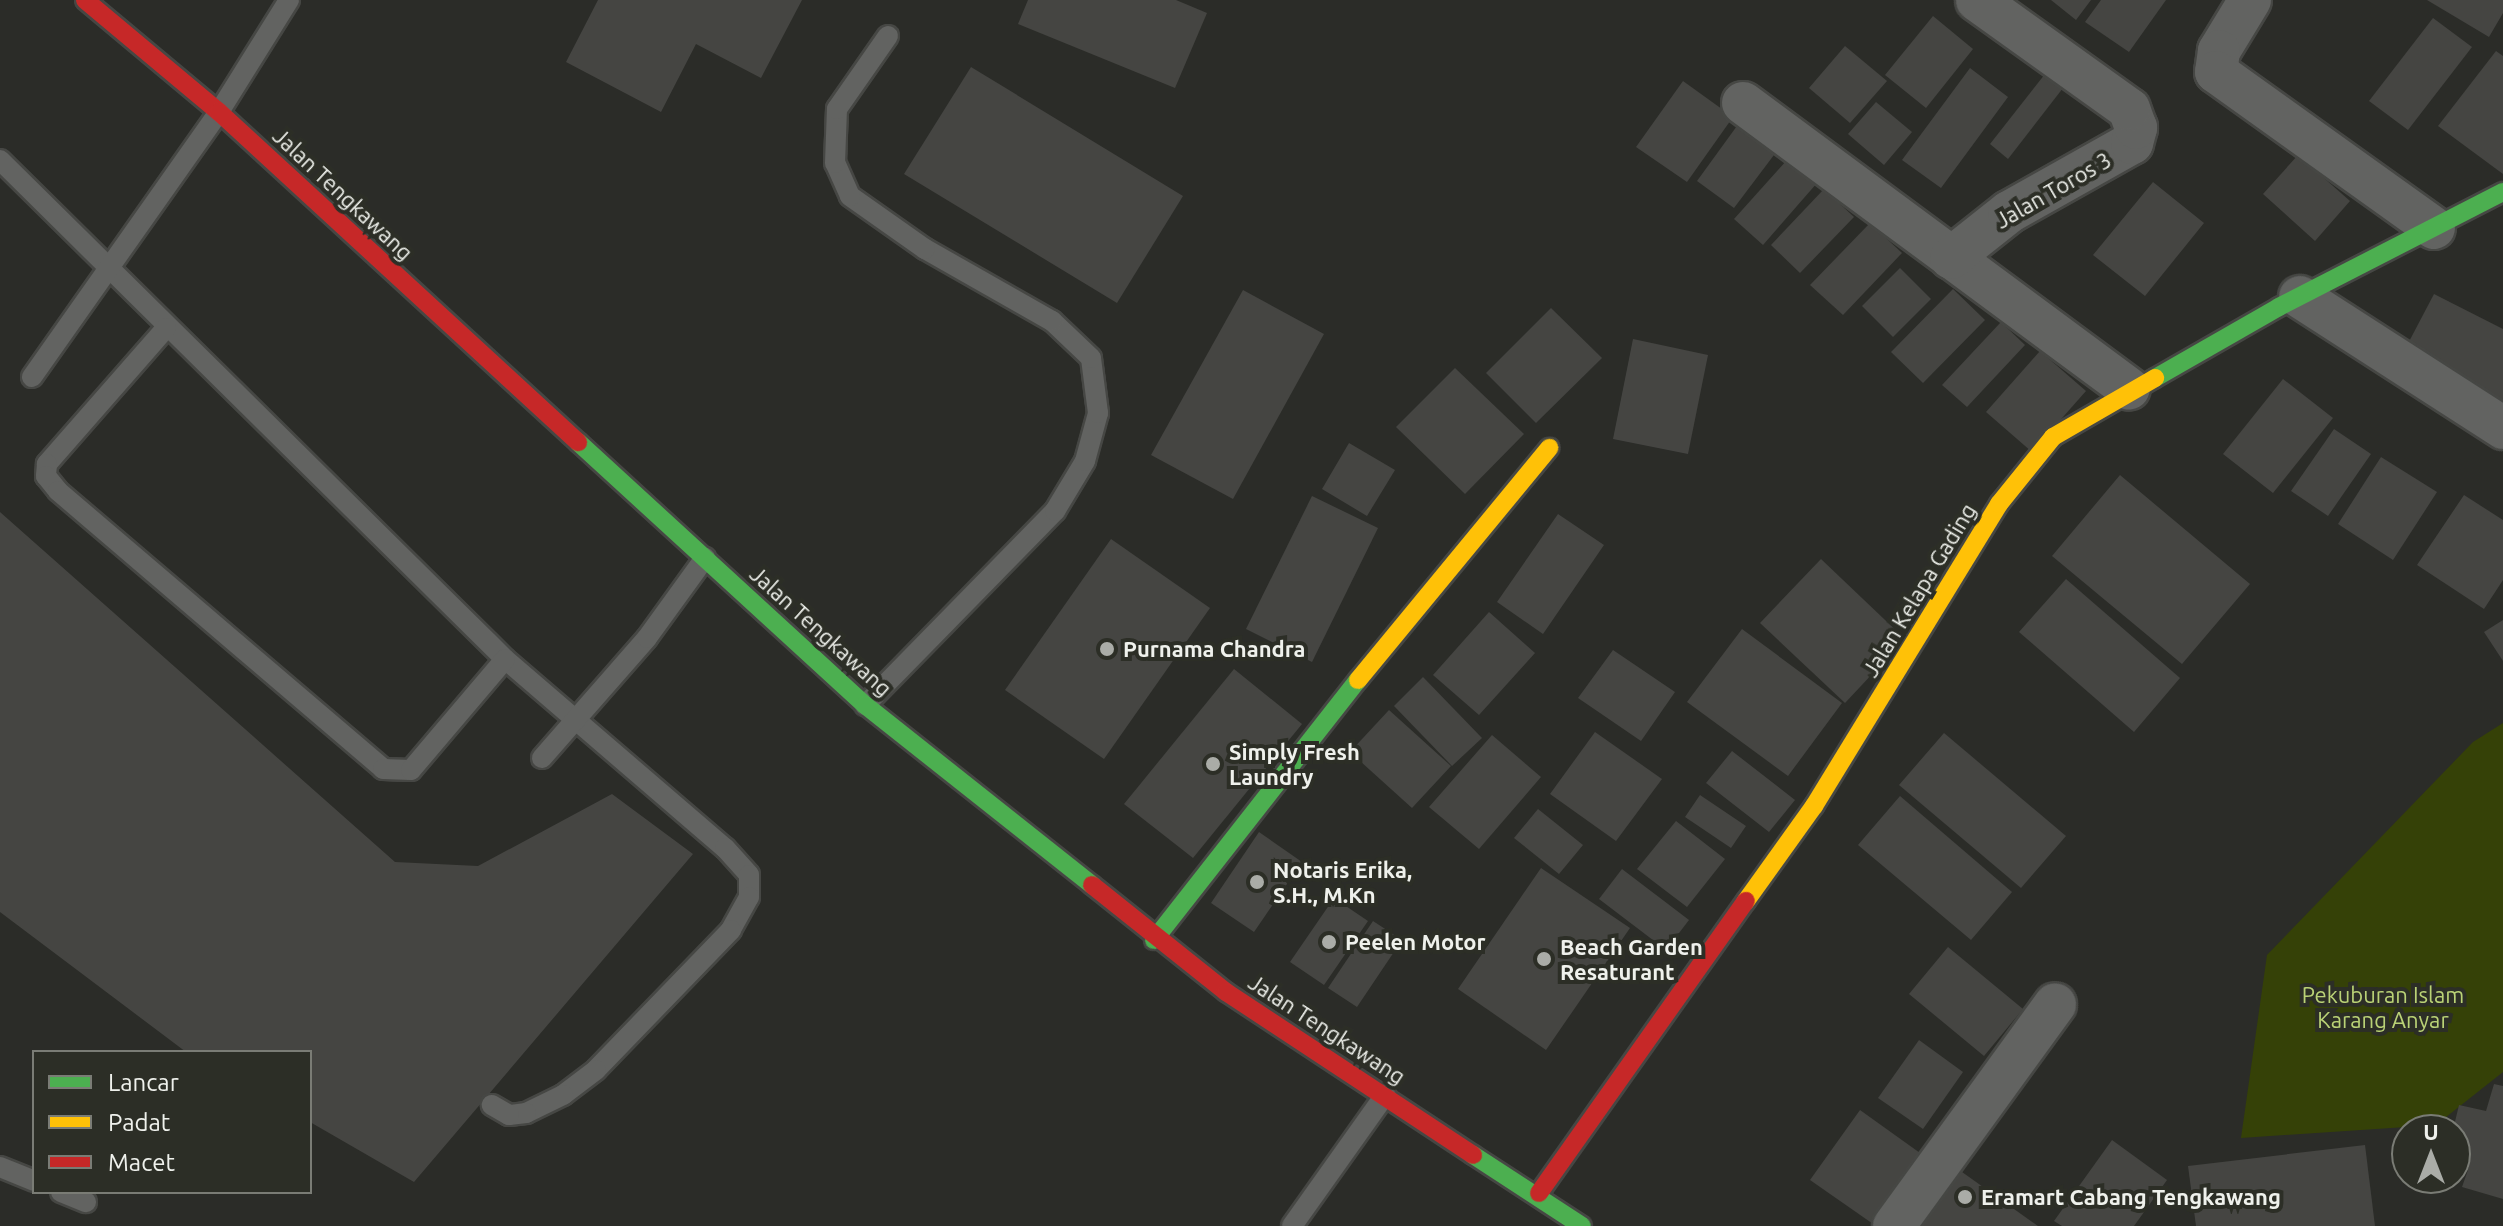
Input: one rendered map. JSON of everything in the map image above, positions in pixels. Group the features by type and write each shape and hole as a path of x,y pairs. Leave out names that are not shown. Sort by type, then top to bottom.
{"street":[{"name":"Jalan Tengkawang","path":"85,0 219,112 865,705 1154,940 1385,1095 1539,1193 1582,1226"},
{"name":"Jalan Toros 3","path":"1951,258 2009,212 2132,143 2136,128 2129,109 1977,0"},
{"path":"2250,0 2219,51 2216,72 2434,228"},
{"path":"1743,103 2129,389"},
{"name":"Jalan Kelapa Gading","path":"1539,1193 1814,806 1999,504 2053,437 2129,389 2503,192"},
{"path":"2300,297 2503,428"},
{"path":"1154,940 1267,791 1549,448"},
{"path":"1894,1226 2055,1004"}],"lane":[{"path":"32,377 109,273 219,112 289,0"},
{"path":"865,705 1055,511 1085,461 1098,413 1091,358 1052,321 925,249 850,196 835,163 837,109 888,36"},
{"path":"0,160 109,273 505,659 576,716 725,848 749,875 749,897 731,930 596,1070 563,1095 526,1113 509,1115 492,1105"},
{"path":"166,328 47,464 46,476 58,491 383,769 411,770 505,659"},
{"path":"542,758 647,638 705,558"},
{"path":"1292,1226 1385,1095"},
{"path":"0,1167 32,1180"},
{"path":"66,1194 86,1202"}],"green space":[{"name":"Pekuburan Islam Karang Anyar","path":"2503,723 2503,1072 2450,1114 2391,1114 2391,1128 2241,1138 2267,955 2473,742"}],"building":[{"path":"598,0 802,0 761,78 696,44 661,112 566,62"},
{"path":"1028,0 1176,0 1207,13 1175,88 1018,24"},
{"path":"2051,0 2091,0 2076,20"},
{"path":"2101,0 2166,0 2129,52 2085,22"},
{"path":"2427,0 2503,0 2503,13 2489,37"},
{"path":"1933,16 1973,49 1926,108 1885,75"},
{"path":"2433,18 2472,47 2408,130 2369,101"},
{"path":"1845,46 1887,81 1850,123 1809,88"},
{"path":"2496,51 2503,56 2503,174 2438,126"},
{"path":"971,67 1183,196 1117,303 904,174"},
{"path":"1970,68 2008,97 1941,188 1902,160"},
{"path":"2045,74 2063,88 2008,159 1990,144"},
{"path":"1683,81 1733,117 1687,182 1636,147"},
{"path":"1876,102 1912,132 1884,165 1848,134"},
{"path":"1742,119 1780,147 1734,208 1697,181"},
{"path":"1796,150 1824,175 1763,245 1734,219"},
{"path":"2298,155 2350,201 2315,241 2263,194"},
{"path":"2153,182 2204,223 2145,296 2093,255"},
{"path":"1824,189 1854,217 1800,273 1771,245"},
{"path":"1870,223 1902,253 1843,315 1810,285"},
{"path":"1900,268 1931,299 1893,337 1862,306"},
{"path":"1953,289 1985,320 1923,383 1891,352"},
{"path":"1243,290 1324,334 1233,499 1151,455"},
{"path":"2434,294 2503,329 2503,405 2403,353"},
{"path":"1551,308 1602,358 1536,423 1486,373"},
{"path":"2001,322 2025,345 1967,407 1942,385"},
{"path":"1633,339 1708,355 1688,454 1613,439"},
{"path":"2040,351 2086,391 2032,452 1986,412"},
{"path":"1455,368 1524,434 1465,494 1396,427"},
{"path":"2283,379 2333,418 2273,493 2223,454"},
{"path":"2334,429 2371,454 2328,516 2291,491"},
{"path":"1349,443 1395,470 1367,516 1322,489"},
{"path":"2381,457 2437,492 2393,560 2338,524"},
{"path":"2120,475 2250,584 2182,664 2052,556"},
{"path":"2464,495 2503,520 2503,580 2484,609 2417,565"},
{"path":"1312,496 1378,528 1312,662 1246,629"},
{"path":"0,512 395,862 478,866 612,794 693,854 414,1182 312,1123 312,1050 183,1050 0,912"},
{"path":"1558,514 1604,545 1543,634 1497,602"},
{"name":"Purnama Chandra","path":"1111,539 1210,608 1104,759 1005,690"},
{"path":"1821,559 1905,639 1845,703 1760,623"},
{"path":"2066,579 2180,678 2134,732 2019,632"},
{"path":"1489,612 1535,653 1479,715 1433,675"},
{"path":"2503,620 2503,661 2484,632"},
{"path":"1742,629 1842,703 1788,776 1687,702"},
{"path":"1613,650 1675,692 1641,741 1578,698"},
{"name":"Simply Fresh Laundry","path":"1234,669 1302,724 1193,858 1124,804"},
{"path":"1423,677 1482,738 1452,766 1394,706"},
{"path":"1389,710 1451,766 1412,808 1350,752"},
{"path":"1595,732 1662,779 1616,841 1550,794"},
{"path":"1944,733 2066,836 2021,888 1899,785"},
{"path":"1492,735 1541,777 1479,849 1429,807"},
{"path":"1732,751 1795,800 1769,832 1706,783"},
{"path":"1700,795 1746,826 1731,848 1685,817"},
{"path":"1900,796 2012,892 1971,940 1858,845"},
{"path":"1538,809 1583,845 1559,874 1514,838"},
{"path":"1676,821 1725,859 1687,907 1637,869"},
{"name":"Notaris Erika, S.H., M.Kn","path":"1259,832 1302,862 1254,932 1211,903"},
{"name":"Beach Garden Resaturant","path":"1541,868 1630,928 1546,1050 1458,989"},
{"path":"1622,869 1689,920 1666,950 1599,899"},
{"name":"Peelen Motor","path":"1334,898 1368,921 1324,985 1290,962"},
{"path":"1373,921 1402,940 1357,1007 1328,988"},
{"path":"1948,947 2023,1009 1984,1056 1909,994"},
{"path":"1919,1040 1963,1072 1923,1129 1878,1098"},
{"path":"2494,1084 2503,1086 2503,1199 2471,1190 2471,1114 2457,1114 2459,1105 2486,1111"},
{"path":"1860,1110 1934,1163 1876,1226 1810,1180"},
{"path":"2112,1140 2167,1180 2134,1226 2062,1226 2054,1221"},
{"path":"2365,1145 2375,1226 2196,1226 2188,1166"},
{"name":"Eramart Cabang Tengkawang","path":"1955,1167 2038,1226 1912,1226"}],"traffic: fast":[{"path":"2155,378 2279,307 2503,192"},
{"path":"578,442 865,705 1092,885"},
{"path":"1154,940 1358,680"},
{"path":"1473,1155 1582,1226"}],"traffic: slow":[{"path":"1746,901 1814,806 1999,504 2053,437 2155,378"},
{"path":"1358,680 1549,448"}],"traffic: jam":[{"path":"85,0 219,112 578,442"},
{"path":"1092,885 1226,992 1473,1155"},
{"path":"1539,1193 1746,901"}],"place":[{"name":"Purnama Chandra","path":"1107,649"},
{"name":"Simply Fresh Laundry","path":"1213,764"},
{"name":"Notaris Erika, S.H., M.Kn","path":"1257,882"},
{"name":"Peelen Motor","path":"1329,942"},
{"name":"Beach Garden Resaturant","path":"1544,959"},
{"name":"Eramart Cabang Tengkawang","path":"1965,1197"}]}
